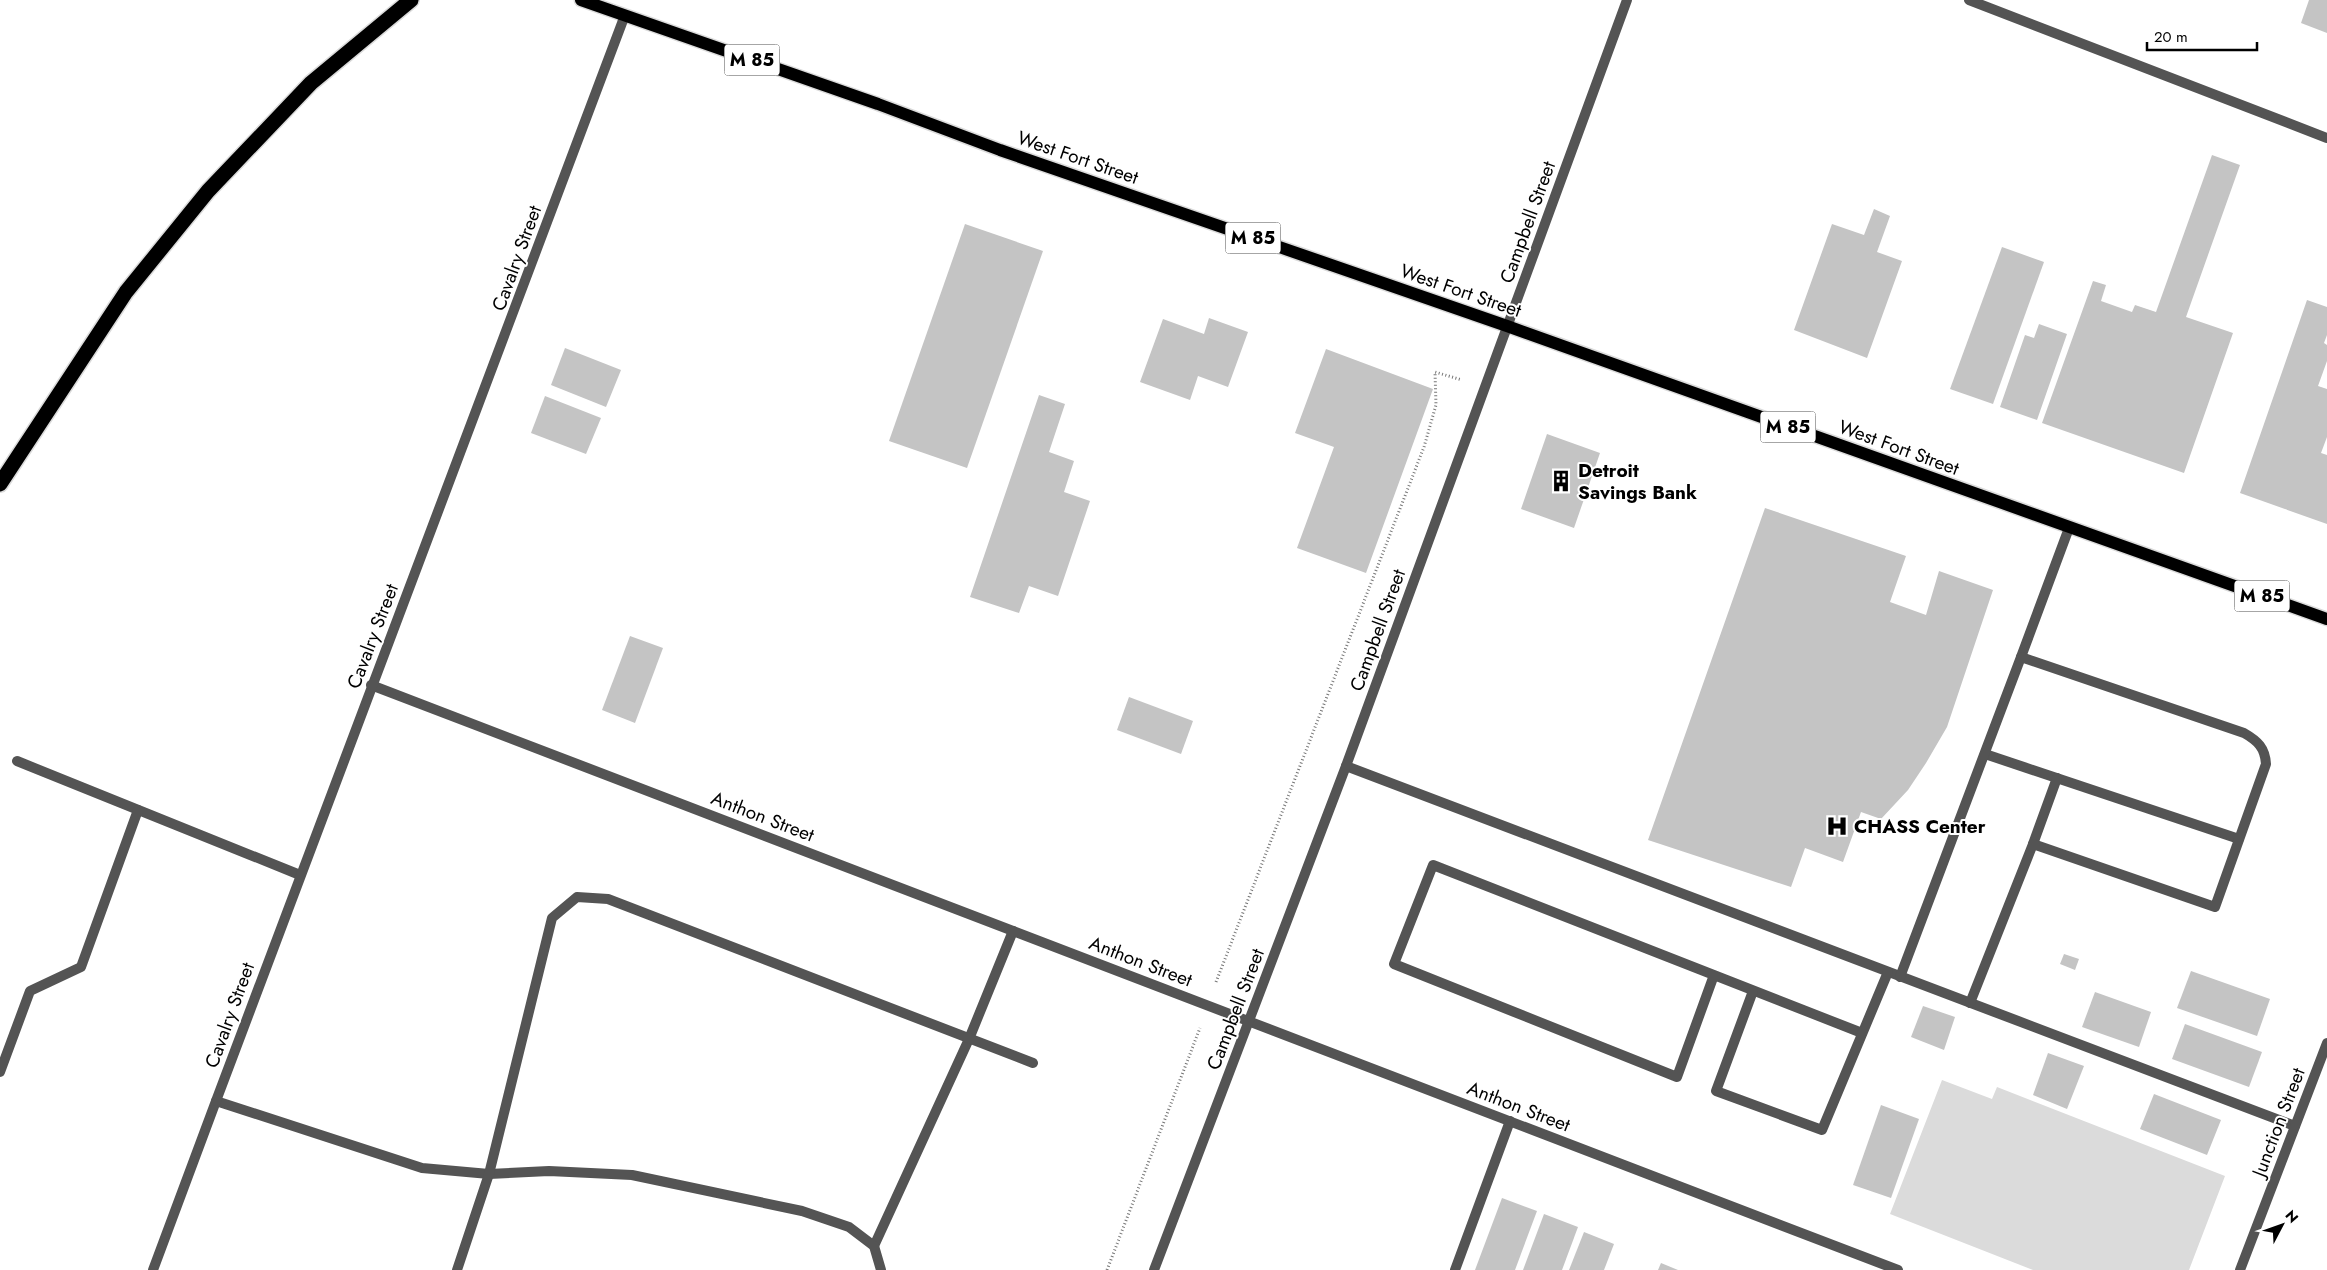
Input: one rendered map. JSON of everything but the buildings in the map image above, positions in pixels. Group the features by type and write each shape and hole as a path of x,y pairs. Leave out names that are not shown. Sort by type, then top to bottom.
{"highway":[{"path":"0,484 126,292 208,191 293,100 358,42 411,0"}],"main road":[{"name":"West Fort Street","path":"581,0 869,101 1000,150 1507,326 2327,619"}],"street":[{"name":"Campbell Street","path":"1154,1270 1346,766 1627,0"},
{"path":"1969,0 2327,138"},
{"name":"Cavalry Street","path":"153,1270 371,685 470,431 625,15"},
{"path":"1900,977 2069,528"},
{"path":"2021,657 2244,733 2257,740 2265,752 2266,764 2215,907 2033,844"},
{"name":"Anthon Street","path":"371,685 1898,1270"},
{"path":"1985,754 2239,839"},
{"path":"17,761 300,875"},
{"path":"1346,766 2295,1126"},
{"path":"1970,1003 2057,778"},
{"path":"0,1072 30,991 81,967 138,810"},
{"path":"1714,975 1677,1077 1394,964 1433,865 1714,975 1753,991 1862,1033"},
{"path":"457,1270 489,1174 552,918 577,897 608,899 1033,1063"},
{"path":"874,1246 969,1039 1013,931"},
{"path":"1753,991 1716,1091 1822,1130 1888,972"},
{"name":"Junction Street","path":"2240,1270 2327,1043"},
{"path":"216,1100 422,1168 489,1174 549,1171 632,1175 802,1211 849,1227 874,1246 881,1270"},
{"path":"1455,1270 1510,1121"}],"path":[{"path":"1107,1270 1424,447 1436,406 1435,372"}],"shaded area":[{"path":"1942,1080 1992,1099 1997,1087 2225,1176 2189,1270 2033,1270 1890,1214"}],"place":[{"name":"Detroit Savings Bank","path":"1561,481"},
{"name":"CHASS Center","path":"1837,826"}]}
